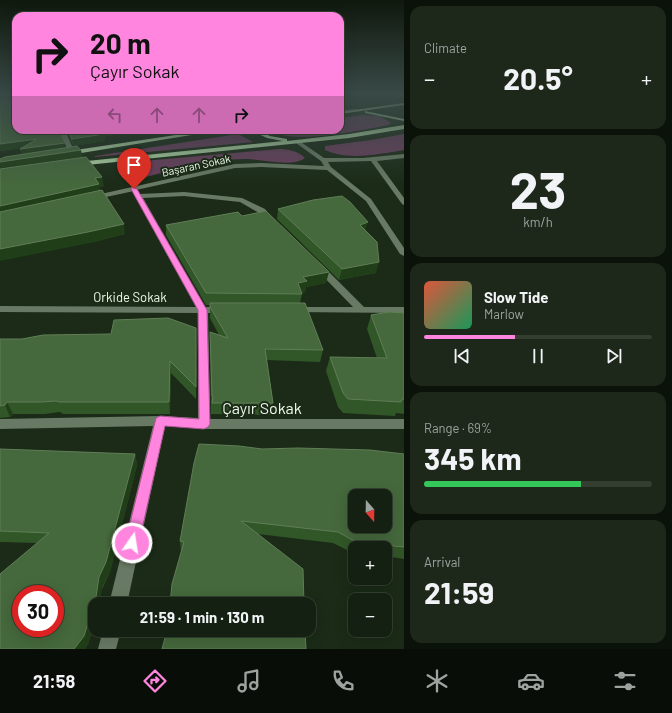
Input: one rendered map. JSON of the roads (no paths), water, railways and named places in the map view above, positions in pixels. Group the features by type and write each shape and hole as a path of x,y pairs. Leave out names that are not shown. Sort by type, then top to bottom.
{"main road":[{"path":"69,165 100,160 298,142 349,136 404,127"},
{"path":"65,154 193,134"},
{"path":"262,134 269,137 298,142"}],"street":[{"path":"64,134 72,153"},
{"path":"298,142 323,160 329,168 347,180 369,200 404,254"},
{"path":"323,160 374,161 404,156"},
{"path":"374,161 404,203"},
{"name":"Başaran Sokak","path":"82,201 136,193 235,166 261,165 329,168"},
{"path":"136,193 184,194 242,200 262,211 279,228"},
{"path":"136,193 203,310 204,424"},
{"path":"312,261 362,310"},
{"name":"Orkide Sokak","path":"0,309 235,310"},
{"path":"282,310 404,310"},
{"path":"120,597 160,421"},
{"name":"Çayır Sokak","path":"0,424 160,421 204,424 404,424"},
{"path":"107,649 110,637"}]}
